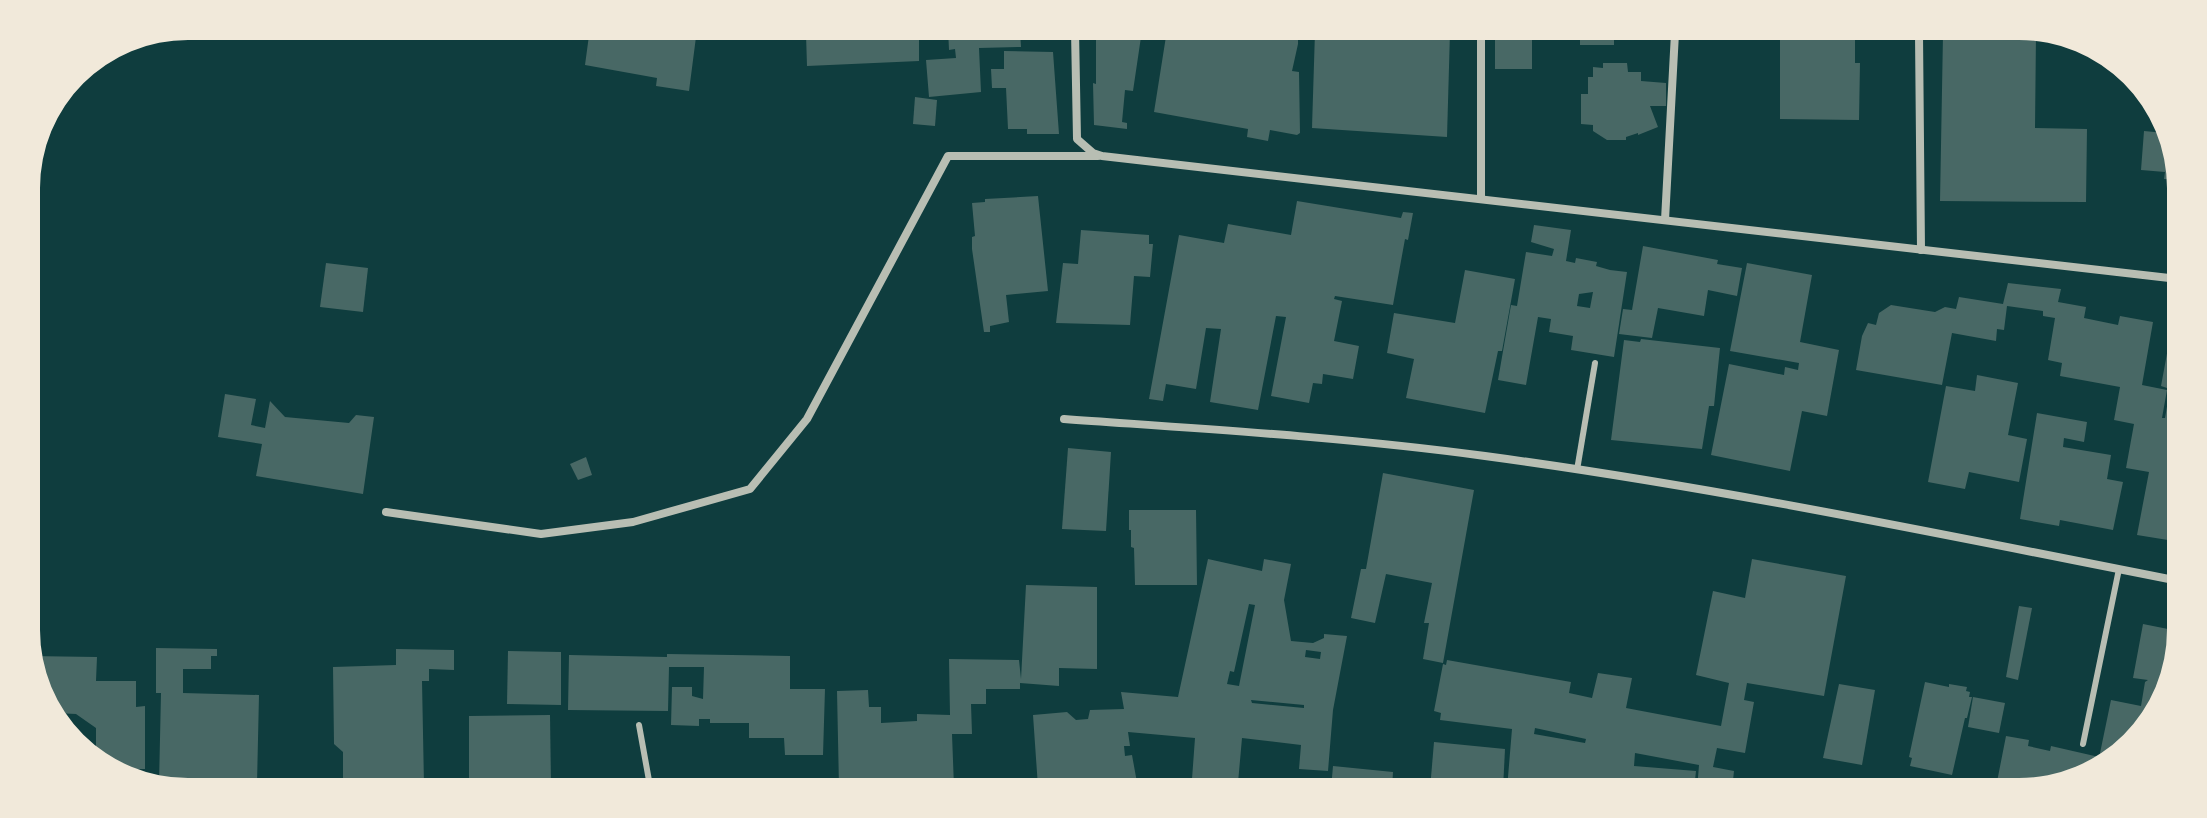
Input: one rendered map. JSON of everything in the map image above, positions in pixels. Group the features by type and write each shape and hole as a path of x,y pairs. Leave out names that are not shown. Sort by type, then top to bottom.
{"street":[{"path":"1075,40 1076,133 1083,146 1102,156"},
{"path":"1481,40 1481,198"},
{"path":"1665,220 1675,40"},
{"path":"1919,40 1921,250"},
{"path":"386,512 541,534 633,522 750,489 807,419 948,156 1102,156 2167,278"},
{"path":"1064,419 1279,434 1485,456 1714,492 2167,579"}],"lane":[{"path":"1577,470 1595,363"},
{"path":"2083,744 2119,569"},
{"path":"639,725 649,778"}],"building":[{"path":"588,40 696,40 689,91 656,86 657,78 585,65"},
{"path":"806,40 919,40 919,61 807,66"},
{"path":"949,40 1021,40 1021,47 979,48 981,92 929,97 926,60 956,58 955,49 949,50"},
{"path":"1096,40 1141,40 1133,91 1125,90 1122,122 1127,123 1127,129 1094,125 1093,83 1096,84"},
{"path":"1165,40 1298,40 1292,71 1299,72 1300,133 1297,135 1270,130 1268,141 1247,137 1248,129 1154,112"},
{"path":"1315,40 1450,40 1447,137 1312,128"},
{"path":"1495,40 1532,40 1532,69 1495,69"},
{"path":"1580,40 1614,40 1614,45 1580,45"},
{"path":"1780,40 1855,40 1855,63 1860,63 1859,120 1780,119"},
{"path":"1943,40 2036,41 2035,128 2087,129 2086,202 1940,201"},
{"path":"1004,51 1053,52 1059,134 1027,134 1027,129 1008,129 1006,88 992,88 991,69 1004,69"},
{"path":"1603,63 1627,63 1628,72 1641,72 1641,81 1666,83 1666,106 1650,106 1658,127 1626,137 1626,140 1607,140 1593,131 1593,125 1581,124 1581,94 1588,94 1588,77 1593,77 1593,67 1603,68"},
{"path":"915,97 937,100 935,126 913,124"},
{"path":"2144,131 2156,132 2162,149 2167,179 2164,179 2165,172 2141,170"},
{"path":"1038,196 1048,291 1006,295 1009,322 990,326 990,332 984,332 972,249 972,237 975,236 972,203 985,202 985,199"},
{"path":"1297,201 1401,218 1403,212 1413,213 1393,305 1335,296 1334,299 1342,301 1334,341 1359,346 1353,379 1323,374 1322,384 1313,383 1309,403 1271,396 1286,317 1276,316 1258,410 1210,402 1221,329 1206,328 1196,389 1166,384 1163,401 1149,399 1179,235 1224,243 1228,224 1291,235"},
{"path":"1534,225 1571,230 1566,261 1575,263 1576,258 1597,262 1596,266 1610,270 1627,272 1614,357 1571,350 1573,336 1549,332 1551,319 1538,317 1526,385 1498,380 1511,305 1517,306 1526,252 1552,256 1554,249 1531,242","holes":["1593,292 1590,308 1577,306 1579,294"]},
{"path":"1081,230 1149,235 1149,244 1153,244 1150,277 1134,276 1130,325 1056,323 1063,263 1078,264"},
{"path":"1643,246 1718,260 1717,264 1742,268 1737,296 1708,290 1704,316 1658,308 1652,338 1619,334 1623,309 1632,310"},
{"path":"326,263 368,268 363,312 320,307"},
{"path":"1747,263 1812,275 1800,342 1839,350 1827,416 1802,411 1790,471 1711,455 1729,364 1784,375 1785,367 1798,370 1799,363 1730,351"},
{"path":"1465,270 1515,279 1502,351 1498,351 1485,413 1406,398 1414,359 1387,353 1394,313 1455,323"},
{"path":"2008,283 2061,289 2058,302 2086,307 2084,318 2118,325 2120,316 2153,322 2142,385 2167,390 2162,418 2165,418 2167,406 2167,540 2137,535 2149,472 2126,468 2134,424 2114,420 2120,387 2060,376 2062,363 2048,360 2055,318 2043,316 2043,311 2007,306 2004,330 1997,329 1996,341 1952,333 1942,385 1856,370 1862,336 1868,323 1876,325 1879,313 1891,305 1935,312 1945,307 1956,309 1959,297 2003,304"},
{"path":"1641,339 1720,348 1714,406 1709,406 1702,449 1611,440 1624,340 1640,342"},
{"path":"2167,353 2167,388 2161,386"},
{"path":"1977,375 2018,383 2008,435 2027,439 2019,482 1969,472 1965,489 1928,482 1946,386 1975,391"},
{"path":"225,394 256,399 251,425 265,428 270,401 285,417 349,423 356,415 374,417 363,494 256,476 262,444 218,437"},
{"path":"2037,413 2087,422 2084,442 2064,438 2063,447 2111,455 2107,479 2123,482 2113,530 2060,520 2059,526 2020,519"},
{"path":"1068,448 1111,452 1106,531 1062,529"},
{"path":"586,457 592,475 578,480 570,464"},
{"path":"1383,473 1474,490 1443,663 1423,659 1429,623 1424,623 1432,583 1386,574 1375,623 1351,618 1361,569 1366,569"},
{"path":"1129,510 1196,510 1197,585 1135,585"},
{"path":"1208,559 1262,571 1264,559 1291,564 1284,600 1291,641 1313,643 1324,638 1324,634 1347,636 1333,710 1328,771 1299,769 1301,745 1242,738 1238,778 1192,778 1195,738 1128,732 1130,746 1124,746 1125,756 1132,755 1136,778 1037,778 1033,715 1067,712 1076,720 1088,719 1090,710 1124,709 1121,692 1178,697","holes":["1249,604 1255,605 1239,686 1227,684 1230,671 1234,672","1306,650 1321,652 1320,659 1305,657","1251,700 1304,705 1304,708 1252,703"]},
{"path":"1752,559 1846,576 1824,696 1747,683 1744,700 1754,702 1745,753 1717,748 1713,767 1734,771 1733,778 1698,778 1699,765 1635,753 1634,766 1696,771 1695,778 1508,778 1512,729 1440,720 1441,713 1434,711 1443,664 1446,665 1447,660 1571,682 1569,693 1592,698 1598,673 1632,678 1626,708 1721,726 1729,683 1696,675 1713,591 1745,598","holes":["1535,728 1586,739 1585,743 1534,734"]},
{"path":"1026,585 1097,587 1097,669 1059,668 1059,686 1020,683 1020,689 986,689 986,704 971,704 972,734 952,734 954,778 839,778 837,691 868,690 869,707 881,707 881,723 917,721 917,714 950,715 949,659 1019,660 1021,679"},
{"path":"2019,606 2032,608 2018,680 2006,677"},
{"path":"2143,624 2167,629 2162,669 2152,696 2124,735 2100,753 2111,700 2141,706 2148,680 2133,678"},
{"path":"156,648 217,649 217,656 211,656 211,669 183,669 183,693 259,695 257,778 159,775 161,693 156,693"},
{"path":"396,649 454,650 454,670 429,669 429,681 422,681 424,778 343,778 343,752 334,744 333,667 396,665"},
{"path":"508,651 561,652 561,705 507,704"},
{"path":"667,654 790,656 790,689 825,689 823,755 785,755 784,738 749,738 749,723 710,723 710,719 699,719 699,726 671,725 672,687 692,687 692,696 703,699 704,667 669,667 668,711 568,710 569,655 667,657"},
{"path":"42,656 97,657 96,681 136,681 136,707 145,706 145,769 122,763 96,746 96,728 76,714 66,714 55,696"},
{"path":"1925,682 1967,687 1969,697 1972,697 1952,775 1910,766 1912,758 1909,757"},
{"path":"1839,684 1875,690 1862,765 1823,758"},
{"path":"1973,697 2005,703 1999,733 1968,727"},
{"path":"550,715 551,778 469,778 469,716"},
{"path":"2006,736 2029,740 2028,746 2050,751 2051,746 2096,756 2085,763 2048,775 1998,778"},
{"path":"1434,742 1505,749 1504,778 1431,778"},
{"path":"1333,766 1393,772 1393,778 1332,778"}]}
